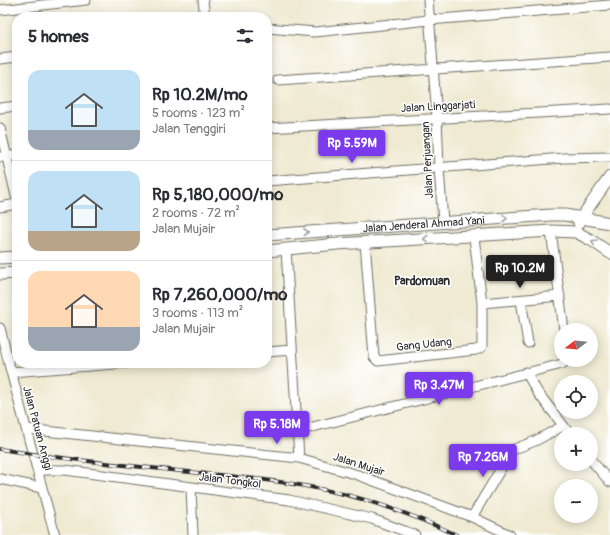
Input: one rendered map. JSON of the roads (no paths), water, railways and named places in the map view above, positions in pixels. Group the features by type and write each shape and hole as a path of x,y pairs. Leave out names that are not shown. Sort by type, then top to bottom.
{"main road":[{"path":"610,178 581,218 576,232 610,253"},
{"name":"Jalan Jenderal Ahmad Yani","path":"272,235 551,215 610,223"},
{"path":"448,222 454,238"},
{"path":"336,230 338,244"},
{"name":"Jalan Jenderal Ahmad Yani","path":"272,250 365,242 474,237 551,231 576,232"},
{"path":"0,258 12,257"},
{"path":"0,274 12,273"}],"street":[{"path":"0,10 86,0"},
{"path":"203,0 204,12"},
{"name":"Jalan Perjuangan","path":"428,0 437,118 439,168 448,222"},
{"path":"272,28 315,32 429,20 610,5"},
{"path":"278,80 610,57"},
{"path":"0,59 12,58"},
{"path":"0,108 12,107"},
{"name":"Jalan Linggarjati","path":"272,128 610,109"},
{"path":"0,128 4,156 12,183"},
{"path":"272,181 564,158 610,157"},
{"path":"0,207 12,205"},
{"path":"551,231 563,323"},
{"name":"Gang Udang","path":"365,242 374,357 376,360 479,349 482,345 482,303 474,237"},
{"path":"286,249 299,458"},
{"path":"482,303 560,296"},
{"path":"521,300 528,343"},
{"name":"Jalan Patuan Anggi","path":"0,328 55,535"},
{"path":"272,352 292,350"},
{"path":"297,431 554,366"},
{"path":"11,372 63,368"},
{"path":"472,517 512,450 530,443 563,426 538,393 526,372"},
{"name":"Jalan Mujair","path":"26,429 299,458 358,475 472,517 510,535"},
{"path":"598,468 610,482"},
{"name":"Jalan Tongkol","path":"38,470 65,470 289,500 372,519 415,535"},
{"path":"0,479 42,488"},
{"path":"191,488 193,535"}],"railway":[{"path":"0,449 75,460 247,478 310,487 376,503 425,521 457,535"}],"district":[{"name":"Pardomuan","path":"422,281"}]}
